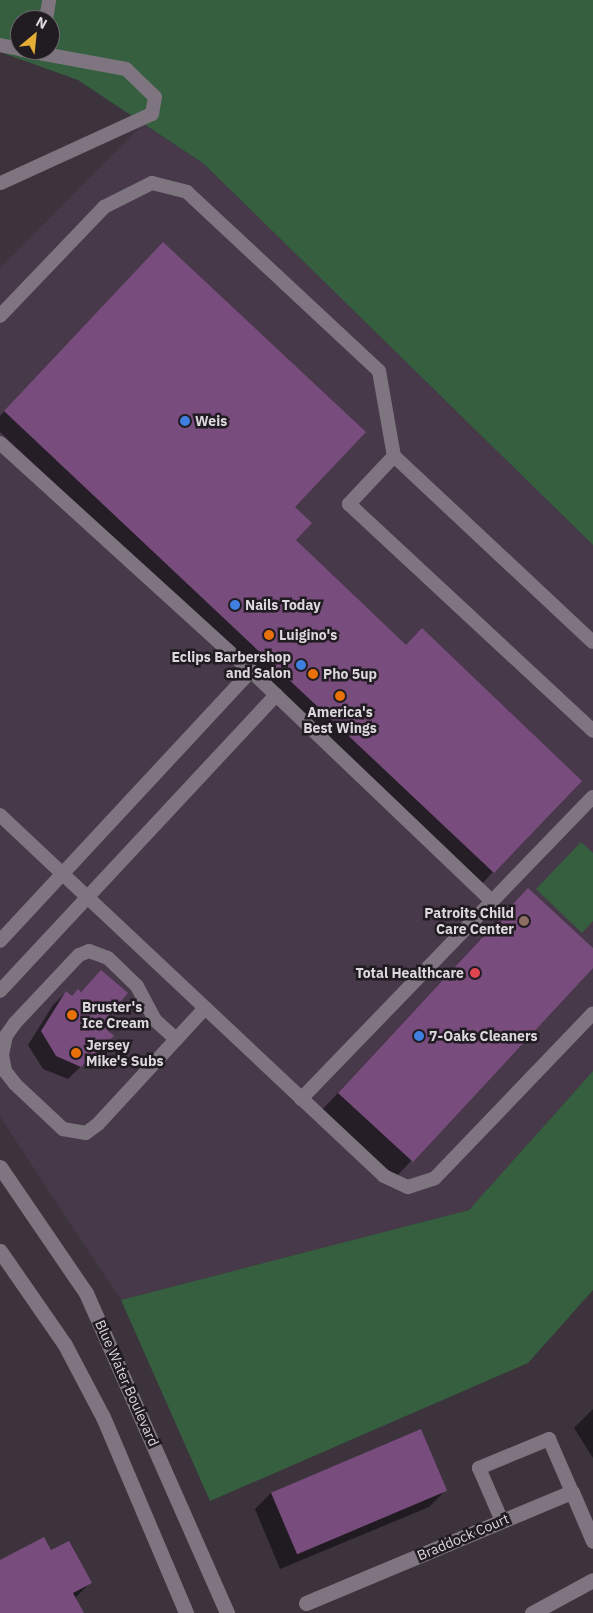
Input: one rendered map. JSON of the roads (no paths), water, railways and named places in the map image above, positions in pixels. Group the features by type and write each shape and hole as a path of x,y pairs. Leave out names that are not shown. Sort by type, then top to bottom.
{"street":[{"name":"Blue Water Boulevard","path":"0,1167 86,1293 227,1613"},
{"path":"0,1251 66,1345 103,1417 186,1613"},
{"path":"572,1492 593,1541"},
{"name":"Braddock Court","path":"306,1602 572,1492"},
{"path":"532,1613 593,1580"}],"lane":[{"path":"1,183 152,114 155,96 126,69 60,56"},
{"path":"0,316 104,207 152,184 187,192 379,371 394,456 593,642"},
{"path":"0,444 276,695 492,901"},
{"path":"394,456 349,504 593,731"},
{"path":"0,941 251,672"},
{"path":"0,991 276,695"},
{"path":"301,1099 593,797"},
{"path":"0,816 384,1176 408,1187 435,1178 593,1012"},
{"path":"176,1040 155,1020 137,986 108,958 89,951 79,956 15,1023 6,1036 2,1054 5,1071 15,1084 63,1130 74,1134 86,1133 98,1124 176,1040 205,1008"},
{"path":"502,1521 479,1468 549,1439 572,1492"}],"place":[{"name":"Weis","path":"185,421"},
{"name":"Nails Today","path":"235,605"},
{"name":"Luigino's","path":"269,635"},
{"name":"Eclips Barbershop and Salon","path":"301,665"},
{"name":"Pho 5up","path":"313,674"},
{"name":"America's Best Wings","path":"340,696"},
{"name":"Patroits Child Care Center","path":"524,921"},
{"name":"Total Healthcare","path":"475,973"},
{"name":"Bruster's Ice Cream","path":"72,1015"},
{"name":"7-Oaks Cleaners","path":"419,1036"},
{"name":"Jersey Mike's Subs","path":"76,1053"}]}
